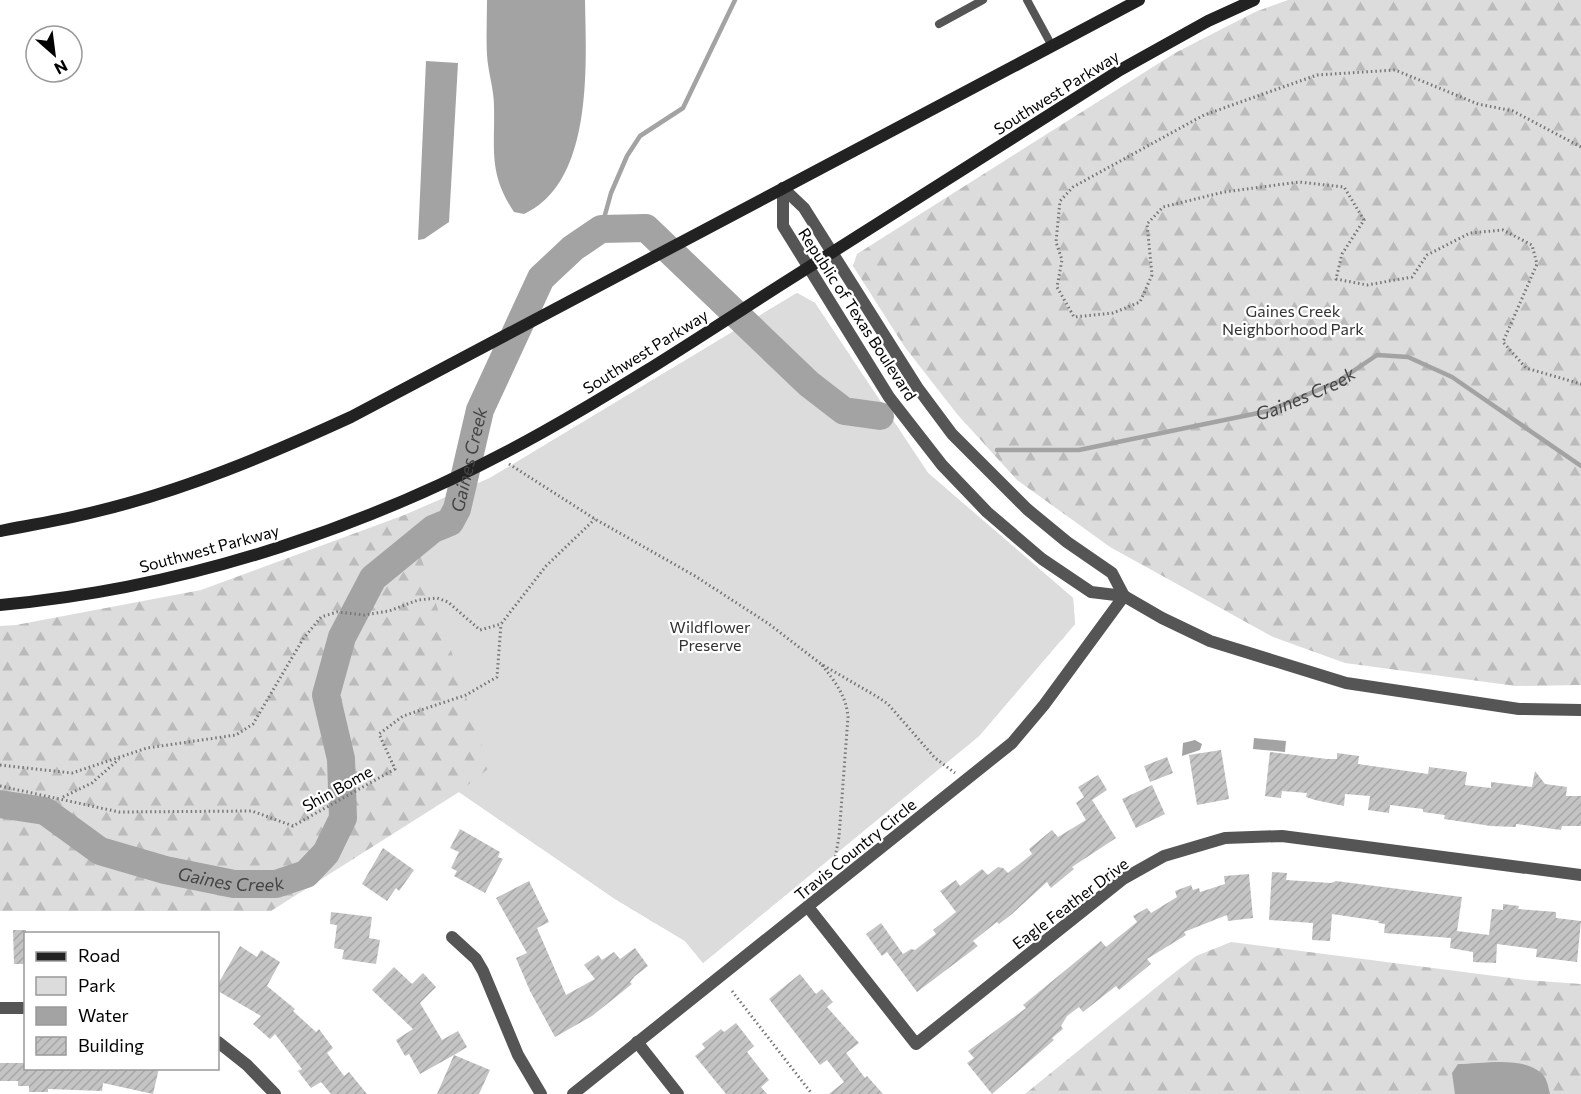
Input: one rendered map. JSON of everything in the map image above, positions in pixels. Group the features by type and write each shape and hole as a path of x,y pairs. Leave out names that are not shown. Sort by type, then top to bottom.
{"main road":[{"path":"0,531 95,512 208,477 271,453 351,417 1139,0"},
{"name":"Southwest Parkway","path":"0,606 55,600 228,562 308,538 409,497 497,457 589,406 1120,70 1208,21 1254,0"}],"street":[{"name":"Republic of Texas Boulevard","path":"783,188 804,208 917,387 952,434 1027,509 1067,542 1112,573 1124,596"},
{"name":"Republic of Texas Boulevard","path":"783,188 783,226 890,397 942,465 987,512 1042,559 1091,592 1124,596 1162,618 1210,641 1346,683 1519,709 1581,710"},
{"name":"Travis Country Circle","path":"573,1094 966,781 1019,735 1044,705 1124,596"},
{"name":"Eagle Feather Drive","path":"808,907 916,1044 1123,879 1164,856 1225,838 1282,836 1581,875"},
{"path":"452,937 476,959 483,971 519,1055 541,1094"},
{"path":"0,1008 24,1008"},
{"path":"637,1042 678,1094"},
{"path":"219,1043 247,1065 275,1094"}],"lane":[{"path":"939,24 983,0"},
{"path":"1027,0 1052,46"}],"path":[{"path":"1581,147 1513,111 1478,104 1395,70 1317,75 1204,115 1073,187 1060,201 1056,242 1062,260 1057,286 1074,316 1113,313 1140,302 1152,275 1148,224 1163,207 1224,192 1299,182 1344,188 1364,220 1342,254 1336,279 1367,285 1412,277 1427,255 1470,233 1503,230 1532,245 1537,264 1503,342 1526,368 1581,384"},
{"path":"497,457 595,519 695,576 769,624 821,664 888,704 935,758 966,781"},
{"path":"0,765 72,773 147,748 236,735 253,724 303,639 321,617 337,612 364,615 389,611 418,600 436,598 448,602 480,630 501,624 546,566 595,519"},
{"name":"Shin Bome","path":"0,786 119,812 252,811 292,826 395,769 379,734 403,716 466,695 496,677 501,624"},
{"path":"821,664 841,689 847,704 848,717 839,837 829,890"},
{"path":"61,798 92,783 121,757"},
{"path":"732,991 812,1094"}],"green space":[{"name":"Gaines Creek Neighborhood Park","path":"1288,0 1581,0 1581,685 1516,686 1345,663 1273,637 1110,547 1017,480 957,414 904,346 853,266 857,254 1175,53 1255,12"},
{"name":"Wildflower Preserve","path":"797,293 815,303 928,473 1073,598 1075,624 979,736 703,963 685,941 615,899 459,792 271,911 0,911 0,626 16,625 201,590 407,514 490,478"},
{"name":"Wildflower Preserve","path":"797,293 815,303 928,473 1073,598 1075,624 979,736 703,963 685,941 615,899 459,792 489,768 407,514 490,478"},
{"path":"1231,942 1526,980 1581,984 1581,1094 1025,1094 1196,956"}],"water":[{"path":"487,0 585,0 585,87 574,149 563,176 547,198 524,214 514,212 500,185 497,173 494,148 494,100 487,55"},
{"path":"426,61 458,63 449,222 424,239 418,240"},
{"path":"1254,738 1286,741 1285,752 1253,749"},
{"path":"1195,740 1202,744 1200,750 1182,756 1183,743"},
{"path":"1512,1062 1532,1067 1544,1076 1550,1094 1455,1094 1452,1073 1458,1064"}],"building":[{"path":"1221,750 1229,799 1197,805 1189,755"},
{"path":"1270,752 1327,759 1337,759 1337,753 1359,756 1358,764 1428,774 1429,767 1467,772 1465,785 1491,788 1491,782 1532,787 1535,771 1545,784 1567,787 1566,796 1581,796 1581,826 1562,826 1561,830 1516,824 1516,827 1491,826 1444,819 1445,815 1423,812 1423,809 1390,805 1389,813 1368,810 1370,796 1345,794 1344,806 1306,797 1307,793 1282,791 1281,798 1265,796"},
{"path":"1167,757 1173,773 1150,782 1144,766"},
{"path":"1098,775 1107,790 1092,800 1116,838 1072,867 1074,869 1051,888 1047,882 1012,914 999,924 997,922 973,941 978,946 917,992 887,952 882,956 866,934 881,923 903,954 911,949 915,950 936,934 933,930 956,912 940,891 956,880 960,886 982,869 988,875 998,867 1008,873 1032,854 1029,849 1052,830 1058,837 1086,820 1076,803 1084,797 1078,787"},
{"path":"1152,785 1165,814 1136,828 1122,799"},
{"path":"460,829 500,852 498,857 503,859 485,893 454,876 457,871 451,868 459,852 450,848"},
{"path":"383,848 414,870 399,891 396,888 387,901 362,884"},
{"path":"1272,872 1287,873 1286,880 1331,883 1336,881 1462,897 1457,931 1489,935 1492,909 1503,910 1503,904 1519,906 1518,909 1556,912 1556,918 1581,921 1577,962 1536,957 1537,949 1497,944 1496,963 1473,962 1473,952 1450,948 1451,938 1384,933 1385,924 1378,923 1379,921 1332,914 1330,941 1312,940 1313,923 1269,920"},
{"path":"1249,874 1253,918 1228,921 1227,915 1184,932 1186,935 1147,959 1151,964 1119,990 1116,986 1083,1012 1079,1007 1067,1016 1061,1026 1063,1029 1052,1038 1054,1040 992,1094 967,1063 974,1058 968,1051 1026,1008 1023,1005 1101,941 1106,947 1137,922 1133,916 1147,908 1151,913 1177,897 1175,891 1191,885 1193,890 1199,888 1200,892 1225,884 1224,876"},
{"path":"529,881 549,922 537,928 566,995 595,979 584,965 598,955 602,960 614,952 620,959 635,948 648,966 635,976 630,982 632,984 592,1016 555,1037 530,991 516,958 527,953 496,898"},
{"path":"331,912 372,917 369,938 380,940 376,964 342,959 344,950 334,948 337,925 330,924"},
{"path":"13,930 26,930 24,932 24,964 14,964"},
{"path":"240,946 257,957 261,950 280,962 267,986 295,1009 293,1011 316,1032 319,1029 333,1048 327,1053 344,1076 349,1072 367,1094 331,1094 321,1082 311,1088 298,1071 302,1069 275,1034 270,1039 253,1024 261,1016 219,992 219,982"},
{"path":"394,967 412,984 423,973 436,987 420,1003 442,1040 458,1031 467,1047 420,1074 409,1054 405,1056 396,1040 413,1029 372,990"},
{"path":"800,974 816,994 822,989 833,1002 827,1007 859,1043 846,1053 865,1078 867,1076 883,1094 829,1094 844,1082 827,1060 820,1065 769,999"},
{"path":"736,1023 754,1046 747,1052 769,1080 761,1087 767,1094 726,1094 695,1056 705,1048 702,1044 721,1029 724,1032"},
{"path":"454,1055 490,1070 479,1094 437,1094"},
{"path":"0,1063 24,1063 24,1070 159,1070 153,1094 103,1083 102,1091 48,1089 48,1092 29,1092 29,1086 18,1086 18,1081 0,1081"}],"waterway":[{"path":"601,229 611,193 627,156 640,136 683,108 735,0"},
{"name":"Gaines Creek","path":"0,804 45,811 100,851 165,870 234,884 276,884 306,874 326,853 343,818 341,759 326,695 342,637 373,578 433,529 450,522 457,509 480,410 541,278 573,248 601,229 646,228 809,384 844,411 880,416"},
{"name":"Gaines Creek","path":"997,450 1079,450 1268,411 1337,382 1377,355 1408,357 1452,377 1581,466"}]}
